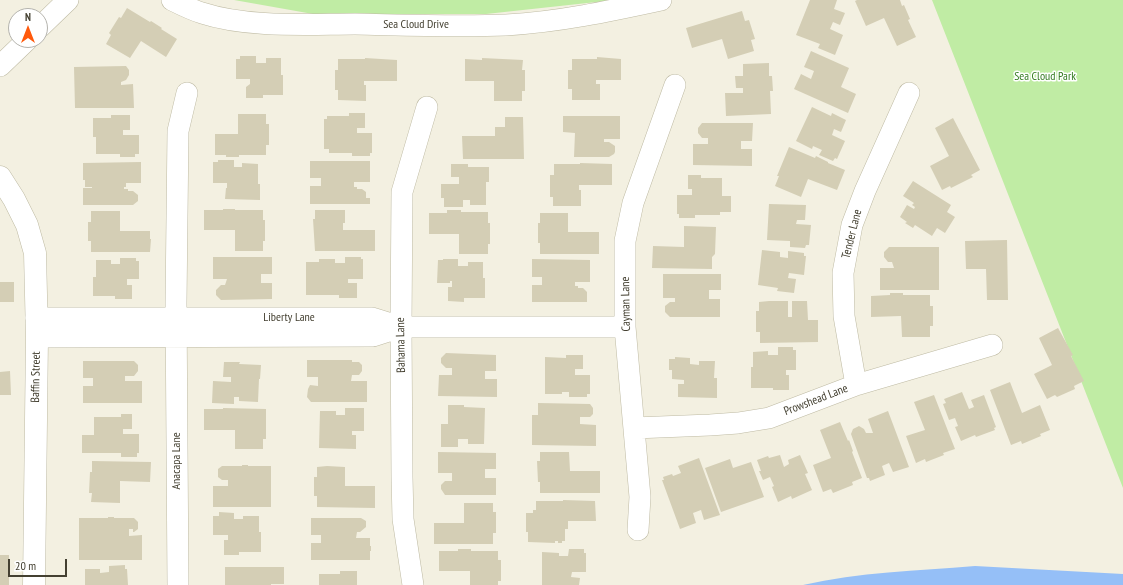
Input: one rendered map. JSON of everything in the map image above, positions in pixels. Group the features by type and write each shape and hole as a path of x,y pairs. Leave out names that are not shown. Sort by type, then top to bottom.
{"street":[{"path":"48,19 68,0"},
{"name":"Sea Cloud Drive","path":"172,0 202,13 255,22 286,24 424,25 506,25 562,19 662,0"},
{"path":"0,66 19,48"},
{"name":"Cayman Lane","path":"638,530 640,497 625,326 625,241 633,203 675,86"},
{"name":"Anacapa Lane","path":"178,585 178,131 187,93"},
{"name":"Tender Lane","path":"856,385 844,316 843,272 852,225 865,191 909,93"},
{"name":"Bahama Lane","path":"413,585 404,519 401,326 402,192 427,107"},
{"name":"Baffin Street","path":"0,177 14,199 27,225 35,253 37,328 34,585"},
{"name":"Liberty Lane","path":"177,328 374,336 401,326 625,326"},
{"path":"37,328 177,328"},
{"name":"Prowshead Lane","path":"634,428 738,423 769,418 856,385 992,345"}],"green space":[{"path":"234,0 615,0 486,14 313,14"},
{"name":"Sea Cloud Park","path":"932,0 1123,0 1123,488"}],"water":[{"path":"975,566 1123,574 1123,585 803,585 845,577"}],"building":[{"path":"810,0 837,0 834,9 845,13 840,25 833,22 830,29 843,35 835,55 818,48 820,44 796,35"},
{"path":"900,0 902,6 904,5 910,19 908,20 916,37 897,46 884,18 866,26 855,1"},
{"path":"127,8 150,22 151,21 177,39 166,57 141,41 130,58 106,44 111,35 109,33 119,17 121,18"},
{"path":"742,11 745,21 749,20 755,39 751,40 754,51 728,59 722,39 692,48 686,28"},
{"path":"811,51 849,68 841,87 856,94 848,113 794,89 801,74 811,79 814,71 804,67"},
{"path":"240,56 256,56 256,63 266,63 266,58 281,58 283,95 263,95 263,98 246,98 246,87 250,84 250,79 236,79 236,59 240,59"},
{"path":"597,57 621,59 621,80 596,80 596,84 600,84 600,100 572,100 572,89 568,89 568,70 572,70 572,59 597,59"},
{"path":"365,58 397,60 397,81 364,81 364,85 366,85 366,101 338,100 338,90 335,90 335,70 338,70 338,59"},
{"path":"482,58 523,60 522,70 525,70 525,91 522,91 522,101 494,101 494,81 465,81 465,59 482,60"},
{"path":"769,63 769,76 772,76 773,91 770,91 771,114 726,116 725,93 743,93 743,88 736,88 735,76 743,76 743,64"},
{"path":"126,66 129,70 129,75 126,80 121,82 121,85 133,84 134,108 75,108 74,67"},
{"path":"812,107 831,116 832,113 846,120 841,132 834,129 832,135 845,141 837,159 835,158 833,161 819,155 822,150 813,146 812,149 796,141"},
{"path":"349,113 365,113 365,128 357,128 357,133 372,133 372,153 370,153 370,156 352,156 352,153 329,153 329,149 324,149 324,119 327,119 327,116 349,116"},
{"path":"238,114 266,114 266,124 269,124 269,145 266,145 266,155 239,155 239,157 226,157 226,155 215,155 215,134 238,134"},
{"path":"111,115 130,115 130,130 123,130 123,135 139,135 139,154 135,154 135,157 120,157 120,154 96,154 96,137 93,137 93,118 111,118"},
{"path":"563,116 620,116 620,139 604,139 604,142 609,142 615,146 614,154 609,157 574,157 575,133 563,132"},
{"path":"505,117 523,117 524,159 463,159 462,136 495,136 495,127 505,127"},
{"path":"953,118 980,170 971,175 973,177 951,188 950,186 942,190 930,166 949,156 935,128"},
{"path":"702,123 753,123 752,141 741,141 741,149 752,149 752,166 693,165 693,144 708,144 708,138 702,138 698,133 698,128"},
{"path":"789,147 815,158 816,156 845,170 837,190 808,179 801,197 775,186 779,176 777,176"},
{"path":"218,160 234,160 234,167 242,167 242,163 258,164 260,200 225,199 227,183 213,183 213,162 218,162"},
{"path":"310,161 370,161 370,182 354,182 354,187 357,187 357,189 362,189 366,192 366,198 370,198 370,204 310,204 310,186 321,186 321,178 310,178"},
{"path":"141,162 141,183 126,183 126,187 124,187 124,189 133,191 138,195 138,201 133,205 83,205 83,188 92,187 85,187 85,180 83,180 83,163"},
{"path":"451,164 468,164 468,167 489,167 489,182 486,182 486,205 470,205 470,200 463,200 463,207 444,207 444,198 441,198 441,184 459,184 459,177 451,177"},
{"path":"554,164 612,164 612,185 579,185 579,190 581,190 581,206 553,206 553,197 550,197 550,175 554,175"},
{"path":"688,175 701,175 701,178 722,178 722,196 731,196 731,212 720,212 720,215 695,215 695,218 679,218 679,214 677,214 677,195 692,195 692,189 688,189"},
{"path":"913,181 951,205 947,212 955,217 945,233 937,228 932,236 915,225 913,228 905,223 907,222 900,217 907,205 914,209 915,207 912,205 914,203 903,196"},
{"path":"769,204 806,205 805,220 797,220 796,224 811,225 809,245 806,245 805,248 790,247 790,241 767,240"},
{"path":"204,210 263,210 263,220 265,220 265,241 263,241 263,251 235,251 235,230 204,230"},
{"path":"315,210 345,210 345,223 343,223 343,230 375,230 375,251 315,251 313,219 315,219"},
{"path":"447,210 461,210 461,212 488,212 488,223 490,223 490,244 488,244 488,254 459,254 459,234 429,234 429,213 447,213"},
{"path":"91,211 120,211 120,231 150,231 150,252 91,252 91,241 88,241 88,222 91,222"},
{"path":"540,213 568,213 568,232 599,232 599,254 540,254 540,243 538,243 538,223 540,223"},
{"path":"684,226 716,227 715,254 712,257 712,269 652,268 653,246 684,247"},
{"path":"1007,240 1008,300 987,300 986,269 966,269 965,241"},
{"path":"889,247 939,247 939,290 880,290 880,268 894,268 892,262 888,262 884,257 884,252"},
{"path":"762,250 780,252 780,257 788,258 788,251 804,253 804,256 806,256 804,275 789,273 788,278 796,279 794,293 777,291 778,288 758,285"},
{"path":"213,257 272,257 272,274 261,274 261,283 272,283 272,299 221,300 216,295 216,290 221,285 225,285 227,279 213,279"},
{"path":"345,257 361,257 361,259 363,259 363,279 348,279 348,283 357,283 357,298 339,298 339,295 306,295 306,262 319,262 319,259 335,259 335,263 345,263"},
{"path":"120,258 136,258 136,261 139,261 139,279 127,279 127,285 132,285 132,299 115,299 115,296 93,296 93,277 96,277 96,260 111,260 111,264 120,264"},
{"path":"458,259 458,266 468,266 468,262 483,262 485,298 464,298 464,302 448,301 448,287 452,287 452,281 450,281 450,283 437,283 438,260"},
{"path":"532,259 590,260 590,282 575,282 575,286 578,286 578,288 583,288 587,292 587,302 532,302 532,285 542,285 542,277 532,277"},
{"path":"663,274 721,274 721,290 709,290 709,299 720,299 720,317 670,317 665,312 665,306 670,302 675,302 675,298 663,298"},
{"path":"0,282 14,282 14,302 0,302"},
{"path":"890,293 903,293 903,295 930,295 930,306 933,306 933,326 930,326 930,337 902,337 901,316 871,317 871,296 890,295"},
{"path":"788,301 788,317 792,317 792,301 807,301 808,320 818,320 818,342 760,343 760,332 756,332 756,311 759,311 759,302"},
{"path":"1058,328 1073,355 1071,356 1084,381 1074,386 1075,389 1057,397 1055,395 1047,399 1034,374 1052,365 1039,338"},
{"path":"778,347 793,347 793,350 796,350 796,370 786,370 786,375 789,375 789,390 751,388 753,352 768,351 768,355 778,355"},
{"path":"446,353 496,355 496,371 485,371 485,379 497,379 497,397 438,396 439,375 452,375 452,368 446,368 441,363 441,358"},
{"path":"566,355 583,355 583,369 575,369 575,375 590,375 590,394 587,394 587,397 569,397 569,392 562,392 562,394 545,394 545,357 566,358"},
{"path":"675,357 690,358 690,364 699,365 699,361 715,361 714,378 717,378 717,398 678,397 678,384 684,384 684,380 672,379 672,370 669,370 669,359 675,359"},
{"path":"307,360 352,360 352,362 359,362 362,365 362,371 359,375 352,375 351,381 367,381 367,402 311,402 307,397 308,389 310,385 318,386 318,377 307,377"},
{"path":"83,361 134,361 138,365 138,371 134,376 125,376 125,381 142,381 142,403 83,403 83,386 93,386 93,378 83,378"},
{"path":"224,362 240,362 239,364 261,365 258,402 239,401 239,397 234,397 234,404 212,403 213,381 231,382 231,377 223,377"},
{"path":"10,371 11,395 0,395 0,372"},
{"path":"1010,382 1022,413 1040,405 1050,430 1040,434 1041,436 1022,444 1021,441 1011,445 990,390"},
{"path":"962,392 969,409 974,407 971,400 984,395 996,427 994,428 995,430 976,437 975,435 961,441 955,427 958,426 955,418 949,420 943,404 946,403 944,399"},
{"path":"934,395 955,449 943,453 944,455 926,462 925,459 916,463 906,436 925,430 914,402"},
{"path":"538,403 590,404 593,408 593,414 590,417 580,417 580,424 596,425 596,446 532,445 532,415 538,415"},
{"path":"448,405 464,405 464,407 485,408 484,444 468,444 468,439 458,439 458,447 441,447 441,424 448,424"},
{"path":"345,408 364,408 364,431 352,431 352,435 356,435 356,449 319,448 320,411 336,411 336,415 345,415"},
{"path":"204,409 266,409 266,439 263,439 263,449 235,449 235,430 204,430"},
{"path":"888,411 909,467 893,472 889,463 882,466 885,475 870,481 869,478 867,478 851,434 853,429 859,426 864,429 866,433 873,433 868,419"},
{"path":"121,414 132,414 132,429 123,429 123,434 139,434 139,453 137,453 137,457 121,457 121,453 82,453 82,435 94,435 94,417 121,417"},
{"path":"840,422 848,441 849,440 862,478 852,482 853,485 833,493 831,489 823,492 813,465 831,458 820,430"},
{"path":"438,452 496,453 496,469 485,469 485,478 496,478 496,495 445,495 441,489 441,485 445,481 452,481 452,473 438,473"},
{"path":"540,452 569,452 570,471 600,471 600,493 540,493 537,461 540,461"},
{"path":"780,455 784,467 789,464 788,460 800,455 808,473 805,474 812,490 792,499 791,496 778,502 770,477 763,480 759,471 761,471 757,460 768,456 769,458"},
{"path":"699,458 720,515 704,520 701,510 693,513 696,523 680,529 662,480 664,480 663,477 681,473 678,466"},
{"path":"730,459 733,468 751,462 764,497 721,512 705,468"},
{"path":"92,461 151,462 150,482 120,481 120,503 91,502 92,493 89,493"},
{"path":"222,466 271,466 271,507 213,507 213,486 228,486 228,480 222,480 218,477 218,469"},
{"path":"317,467 345,467 345,486 375,486 375,508 317,507 317,496 314,496 314,477 317,477"},
{"path":"536,501 595,501 596,521 568,521 568,529 565,529 565,541 562,541 562,543 558,543 558,541 555,541 555,543 528,542 528,532 526,532 526,513 533,513 533,510 536,510"},
{"path":"464,503 493,503 493,512 496,512 496,533 493,533 493,544 434,544 434,523 464,523"},
{"path":"219,512 234,513 234,519 243,519 243,516 259,516 261,552 239,552 239,555 224,555 224,540 228,540 228,535 213,535 213,516 219,516"},
{"path":"79,518 134,518 138,522 138,529 133,532 133,529 129,529 129,536 142,535 142,560 79,560"},
{"path":"311,518 361,518 366,521 366,527 360,532 357,532 356,538 370,538 370,560 311,560 311,543 321,543 321,535 311,535"},
{"path":"458,549 471,549 471,551 498,551 498,560 501,560 501,581 498,581 498,585 470,585 470,571 439,571 439,551 458,551"},
{"path":"569,549 584,549 584,553 586,553 586,572 572,572 571,577 580,578 579,585 542,585 542,552 559,553 559,556 568,556"},
{"path":"0,555 9,555 9,585 0,585"},
{"path":"125,565 125,569 127,569 128,585 85,585 85,569 100,569 100,573 109,572 109,566"},
{"path":"225,567 284,567 284,584 225,585"},
{"path":"340,571 357,571 357,585 319,585 319,574 340,574"}]}
